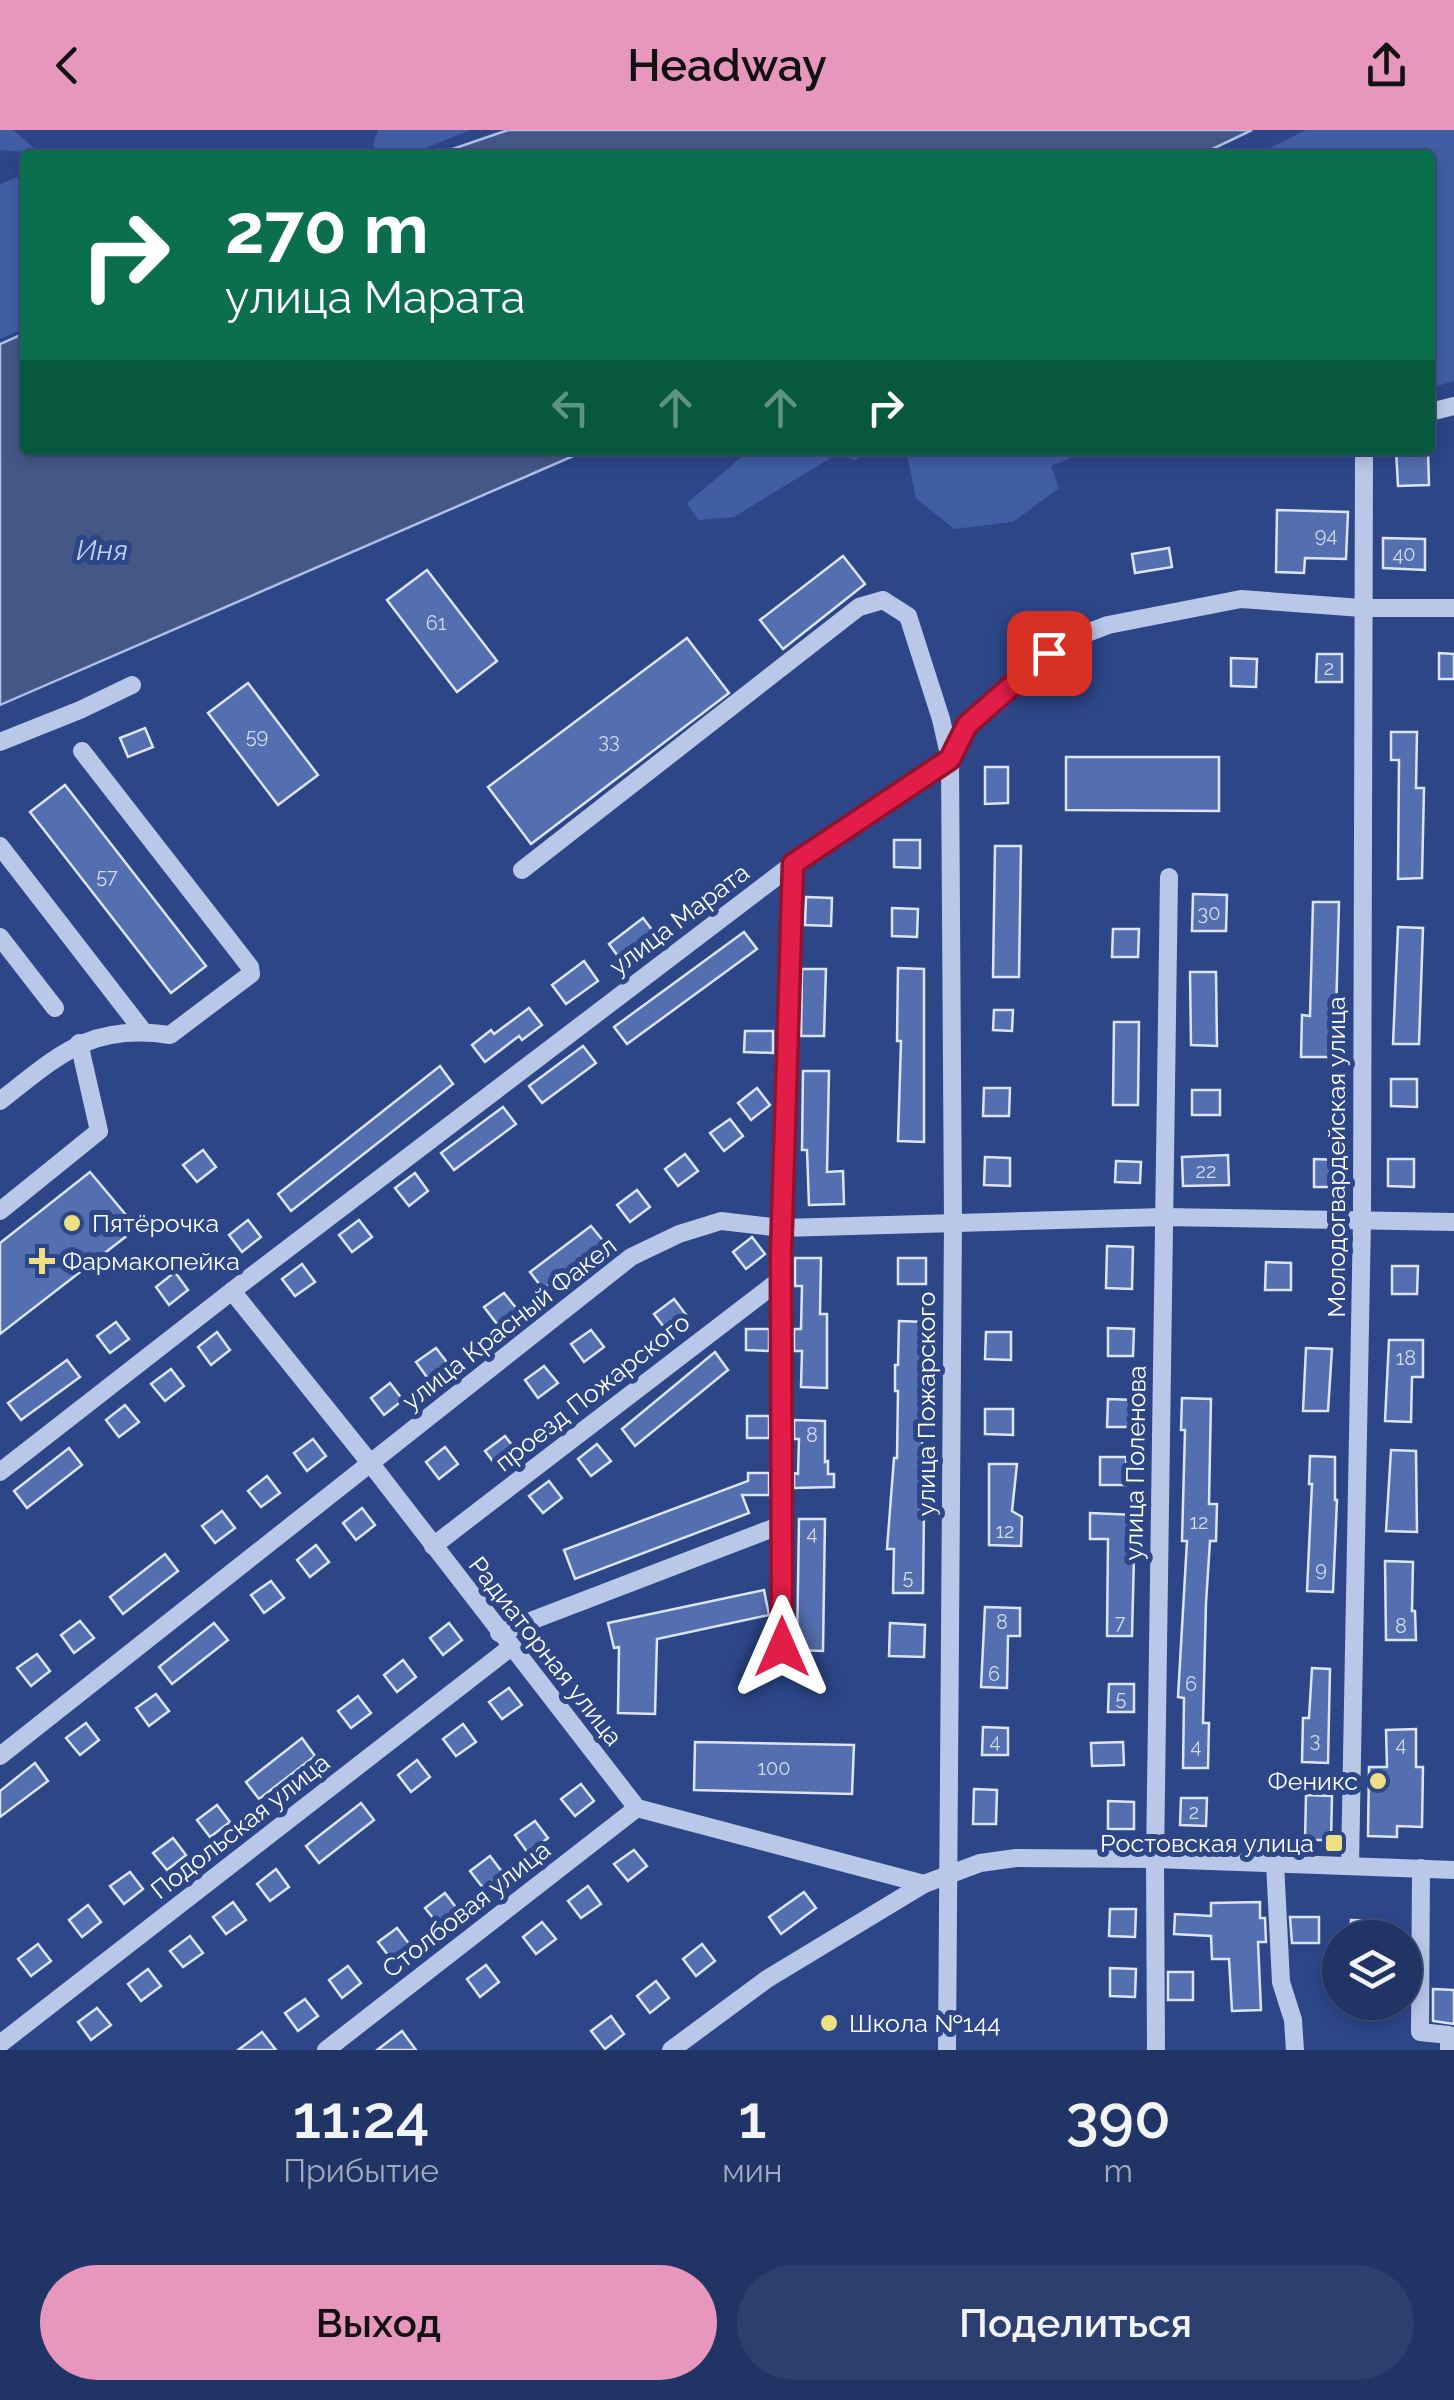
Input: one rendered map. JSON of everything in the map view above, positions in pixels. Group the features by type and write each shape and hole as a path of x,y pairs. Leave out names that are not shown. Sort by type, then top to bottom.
{"street":[{"name":"Молодогвардейская улица","path":"1350,1865 1362,1219 1364,455"},
{"name":"улица Марата","path":"0,1472 793,864 950,759 967,725 1032,665 1066,640 1108,625 1241,599 1362,608 1454,608"},
{"name":"улица Пожарского","path":"522,870 858,607 883,600 908,616 950,759 952,1221 947,2050"},
{"path":"0,742 132,685"},
{"path":"0,1101 78,1044 102,1034 143,1031 170,1035 251,974 250,967 82,751"},
{"path":"0,846 143,1031"},
{"path":"782,1647 781,1279 793,864"},
{"name":"улица Поленова","path":"1156,2050 1155,1859 1169,877"},
{"path":"0,938 54,1008"},
{"path":"0,1211 99,1131 78,1044"},
{"name":"улица Красный Факел","path":"0,1756 631,1257 679,1234 721,1222 782,1228 1164,1217 1454,1222"},
{"name":"проезд Пожарского","path":"433,1546 781,1279"},
{"name":"Радиаторная улица","path":"232,1291 372,1464 636,1808"},
{"name":"Подольская улица","path":"0,2044 505,1640 781,1525"},
{"path":"636,1808 924,1884"},
{"name":"Столбовая улица","path":"326,2050 636,1808"},
{"path":"671,2050 767,1980 924,1884 980,1863 1016,1858 1155,1859 1454,1870"},
{"path":"1274,1863 1281,1982 1293,2020 1295,2050"},
{"path":"1421,1868 1420,2032 1449,2035 1449,2050"}],"shaded area":[{"path":"0,130 13,130 36,150 20,152 0,150"},
{"path":"378,130 471,130 420,150 376,150 373,144"},
{"path":"1306,130 1454,130 1454,381 1435,387 1435,150 1265,150"},
{"path":"20,176 20,330 0,339 0,184"},
{"path":"744,455 835,455 734,517 698,520 687,503"},
{"path":"907,455 1077,455 1051,466 1059,488 1013,522 954,529 916,498"}],"water":[{"path":"508,130 1252,130 1210,150 450,150"},
{"name":"Иня","path":"20,335 20,455 575,455 0,705 0,344"}],"building":[{"path":"1396,455 1428,455 1429,485 1398,486"},
{"path":"1277,510 1348,512 1346,559 1305,558 1304,573 1276,572"},
{"path":"1383,538 1425,539 1425,570 1383,568"},
{"path":"1169,548 1172,567 1135,573 1132,554"},
{"path":"843,556 865,584 783,649 760,620"},
{"path":"427,570 497,661 457,692 387,600"},
{"path":"687,638 729,693 531,844 488,787"},
{"path":"1439,653 1454,654 1454,679 1439,679"},
{"path":"1317,654 1342,654 1342,682 1316,682"},
{"path":"1231,658 1257,659 1256,687 1231,686"},
{"path":"248,683 318,775 278,805 208,713"},
{"path":"145,728 153,747 128,757 120,738"},
{"path":"1391,732 1417,732 1416,788 1424,788 1422,878 1398,879 1399,760 1391,760"},
{"path":"1066,757 1219,757 1219,811 1066,810"},
{"path":"985,767 1008,767 1008,803 985,804"},
{"path":"65,785 206,966 171,993 30,812"},
{"path":"894,840 920,840 920,868 894,867"},
{"path":"995,846 1021,846 1019,977 993,977"},
{"path":"1193,894 1227,895 1226,931 1192,931"},
{"path":"806,897 832,898 831,926 805,925"},
{"path":"1313,902 1339,902 1339,1057 1301,1057 1302,1015 1310,1016"},
{"path":"892,908 918,909 917,937 892,936"},
{"path":"643,918 656,935 622,962 609,944"},
{"path":"1398,927 1423,928 1419,1044 1393,1044"},
{"path":"1113,929 1139,929 1138,957 1112,957"},
{"path":"744,932 757,949 627,1044 614,1027"},
{"path":"584,961 598,981 566,1004 552,985"},
{"path":"898,968 924,969 924,1142 898,1141"},
{"path":"802,969 826,969 824,1036 801,1036"},
{"path":"1190,972 1216,972 1217,1046 1191,1045"},
{"path":"529,1008 542,1025 522,1040 519,1036 485,1062 472,1045"},
{"path":"994,1010 1013,1010 1012,1031 993,1030"},
{"path":"1114,1022 1139,1022 1138,1105 1113,1105"},
{"path":"745,1031 773,1031 773,1053 744,1052"},
{"path":"583,1046 596,1063 542,1103 529,1086"},
{"path":"440,1066 453,1084 291,1211 278,1194"},
{"path":"803,1071 829,1071 827,1172 843,1171 844,1204 809,1205 807,1150 802,1150"},
{"path":"1391,1079 1417,1079 1417,1107 1391,1106"},
{"path":"757,1088 770,1105 751,1120 738,1103"},
{"path":"984,1088 1010,1088 1009,1116 983,1116"},
{"path":"1192,1090 1220,1090 1220,1115 1192,1115"},
{"path":"503,1107 516,1124 454,1170 441,1153"},
{"path":"730,1119 743,1136 724,1151 710,1133"},
{"path":"203,1150 216,1167 197,1182 183,1165"},
{"path":"685,1154 698,1171 678,1186 665,1169"},
{"path":"1228,1155 1229,1185 1183,1186 1182,1157"},
{"path":"985,1157 1010,1158 1010,1186 984,1185"},
{"path":"1314,1159 1340,1160 1339,1187 1314,1187"},
{"path":"1388,1159 1414,1159 1414,1187 1388,1186"},
{"path":"1116,1161 1141,1162 1140,1183 1115,1182"},
{"path":"90,1172 137,1228 0,1334 0,1243"},
{"path":"415,1173 428,1191 409,1206 395,1188"},
{"path":"637,1190 650,1207 630,1222 617,1205"},
{"path":"248,1220 261,1237 242,1252 229,1235"},
{"path":"359,1220 372,1237 352,1252 339,1235"},
{"path":"591,1226 605,1243 543,1289 530,1272"},
{"path":"752,1237 765,1254 746,1269 733,1252"},
{"path":"1107,1246 1133,1247 1132,1289 1106,1288"},
{"path":"795,1258 821,1258 820,1314 827,1314 827,1388 801,1387 802,1351 794,1351 794,1329 801,1329 802,1286 795,1286"},
{"path":"898,1258 926,1258 926,1284 898,1284"},
{"path":"1266,1262 1291,1263 1291,1290 1265,1290"},
{"path":"302,1264 315,1282 295,1296 282,1279"},
{"path":"1392,1266 1418,1266 1417,1294 1392,1294"},
{"path":"175,1272 188,1290 169,1305 156,1287"},
{"path":"504,1293 517,1309 497,1324 484,1307"},
{"path":"674,1299 687,1316 667,1331 654,1314"},
{"path":"899,1321 925,1322 927,1391 920,1511 924,1511 923,1593 893,1593 894,1549 887,1549 897,1458 895,1365"},
{"path":"116,1322 129,1339 110,1353 97,1336"},
{"path":"1108,1328 1134,1329 1133,1356 1108,1356"},
{"path":"746,1329 769,1329 769,1351 746,1350"},
{"path":"591,1330 604,1347 584,1362 571,1344"},
{"path":"217,1332 230,1350 211,1365 198,1347"},
{"path":"986,1332 1011,1332 1011,1360 985,1359"},
{"path":"1389,1340 1423,1340 1423,1377 1412,1377 1411,1422 1385,1421"},
{"path":"436,1348 449,1365 429,1380 416,1362"},
{"path":"1306,1348 1332,1349 1328,1411 1303,1411"},
{"path":"715,1352 728,1370 635,1446 622,1429"},
{"path":"67,1360 80,1377 21,1420 8,1403"},
{"path":"544,1366 558,1383 538,1398 525,1380"},
{"path":"171,1369 184,1386 165,1401 151,1384"},
{"path":"390,1383 403,1400 384,1415 371,1398"},
{"path":"1182,1398 1211,1399 1209,1504 1217,1504 1216,1541 1210,1541 1206,1603 1203,1723 1209,1723 1208,1768 1183,1768 1184,1698 1178,1697 1187,1541 1182,1541"},
{"path":"1108,1399 1134,1400 1133,1427 1107,1427"},
{"path":"125,1405 139,1422 119,1437 106,1420"},
{"path":"985,1409 1013,1409 1013,1435 985,1434"},
{"path":"747,1416 769,1416 769,1438 747,1438"},
{"path":"794,1420 825,1421 825,1462 828,1461 828,1474 834,1474 834,1487 794,1488 799,1439 794,1439"},
{"path":"505,1436 518,1453 498,1468 485,1451"},
{"path":"313,1439 326,1456 307,1471 294,1453"},
{"path":"597,1444 611,1461 591,1476 578,1459"},
{"path":"445,1447 458,1464 439,1479 426,1462"},
{"path":"69,1448 82,1465 27,1508 14,1491"},
{"path":"1391,1450 1416,1451 1417,1532 1386,1531"},
{"path":"1310,1456 1335,1457 1333,1592 1307,1591"},
{"path":"1100,1457 1126,1457 1126,1485 1100,1485"},
{"path":"989,1464 1017,1464 1012,1511 1022,1517 1021,1546 989,1545"},
{"path":"748,1473 769,1473 769,1495 742,1495 749,1513 575,1579 564,1550 748,1481"},
{"path":"267,1476 280,1493 261,1507 248,1491"},
{"path":"549,1481 562,1498 543,1513 529,1496"},
{"path":"362,1508 375,1525 356,1540 343,1523"},
{"path":"222,1511 235,1528 215,1543 202,1526"},
{"path":"1090,1513 1135,1515 1132,1636 1107,1636 1108,1539 1090,1539"},
{"path":"799,1519 825,1519 823,1651 797,1650"},
{"path":"316,1545 329,1562 310,1577 297,1560"},
{"path":"165,1554 178,1571 123,1614 110,1597"},
{"path":"1385,1561 1413,1562 1416,1640 1386,1640"},
{"path":"271,1581 284,1598 264,1613 251,1595"},
{"path":"764,1590 769,1615 657,1639 655,1714 618,1713 619,1647 614,1648 608,1623"},
{"path":"985,1607 1020,1608 1020,1636 1008,1636 1007,1688 981,1687"},
{"path":"80,1621 94,1638 74,1653 61,1635"},
{"path":"214,1623 228,1640 172,1684 159,1667"},
{"path":"449,1623 462,1640 443,1655 430,1638"},
{"path":"890,1623 925,1625 924,1657 889,1656"},
{"path":"37,1654 50,1671 31,1686 17,1668"},
{"path":"403,1660 416,1677 397,1692 384,1675"},
{"path":"1312,1668 1330,1669 1328,1763 1302,1762 1303,1718 1309,1718"},
{"path":"1109,1684 1134,1684 1134,1712 1108,1712"},
{"path":"509,1688 522,1705 502,1719 489,1702"},
{"path":"156,1694 169,1711 149,1726 136,1708"},
{"path":"358,1696 371,1713 351,1728 338,1711"},
{"path":"86,1723 99,1740 80,1755 66,1738"},
{"path":"463,1724 476,1742 456,1756 443,1739"},
{"path":"983,1727 1008,1728 1008,1755 982,1755"},
{"path":"1416,1729 1416,1767 1423,1767 1422,1827 1397,1826 1397,1837 1368,1836 1369,1767 1387,1767 1386,1730"},
{"path":"302,1738 315,1756 259,1799 246,1782"},
{"path":"695,1742 854,1745 852,1794 694,1790"},
{"path":"1123,1742 1124,1765 1092,1766 1091,1743"},
{"path":"417,1760 430,1777 411,1792 398,1775"},
{"path":"35,1763 48,1781 0,1817 0,1791"},
{"path":"581,1784 594,1801 575,1816 561,1799"},
{"path":"974,1789 997,1790 996,1824 973,1824"},
{"path":"1306,1795 1332,1796 1331,1840 1305,1840"},
{"path":"1181,1798 1207,1798 1206,1826 1180,1825"},
{"path":"1108,1801 1134,1802 1134,1829 1108,1829"},
{"path":"361,1803 374,1820 319,1863 306,1846"},
{"path":"217,1805 230,1822 210,1837 197,1820"},
{"path":"535,1821 548,1838 528,1853 515,1835"},
{"path":"173,1838 186,1855 167,1870 153,1853"},
{"path":"634,1850 647,1866 628,1881 614,1864"},
{"path":"490,1856 503,1873 483,1888 470,1871"},
{"path":"276,1869 289,1887 270,1901 257,1884"},
{"path":"130,1872 143,1889 124,1904 110,1886"},
{"path":"588,1886 601,1904 581,1918 568,1901"},
{"path":"804,1892 816,1908 781,1934 769,1917"},
{"path":"445,1893 458,1910 438,1924 425,1908"},
{"path":"233,1902 246,1920 226,1934 213,1917"},
{"path":"1260,1902 1266,1942 1258,1942 1261,2010 1232,2011 1229,1959 1212,1959 1211,1936 1174,1934 1175,1914 1211,1916 1211,1903"},
{"path":"88,1905 101,1922 82,1937 69,1920"},
{"path":"1110,1909 1136,1909 1135,1937 1109,1936"},
{"path":"1290,1917 1319,1917 1319,1943 1292,1943"},
{"path":"542,1922 556,1939 536,1954 523,1937"},
{"path":"397,1928 410,1945 391,1959 378,1942"},
{"path":"190,1936 203,1953 183,1967 170,1951"},
{"path":"38,1944 51,1961 31,1976 18,1959"},
{"path":"702,1944 715,1961 696,1976 683,1959"},
{"path":"486,1965 499,1982 480,1997 467,1979"},
{"path":"348,1966 361,1983 342,1998 329,1980"},
{"path":"1110,1968 1136,1969 1135,1997 1110,1996"},
{"path":"148,1969 161,1986 141,2001 128,1984"},
{"path":"1168,1972 1193,1972 1193,2000 1168,2000"},
{"path":"656,1981 669,1998 650,2013 637,1996"},
{"path":"1433,1989 1454,1990 1454,2024 1433,2021"},
{"path":"305,1999 318,2016 298,2031 285,2013"},
{"path":"97,2008 111,2025 91,2040 78,2022"},
{"path":"611,2016 624,2034 605,2049 591,2031"},
{"path":"402,2031 416,2050 377,2050"},
{"path":"262,2032 276,2050 238,2050"}],"place":[{"name":"Пятёрочка","path":"72,1223"},
{"name":"Фармакопейка","path":"42,1261"},
{"name":"Феникс","path":"1378,1781"},
{"name":"Ростовская улица","path":"1334,1843"},
{"name":"Школа №144","path":"829,2023"}],"route":[{"path":"782,1647 781,1254 793,864 950,759 967,725 1049,653"}]}
